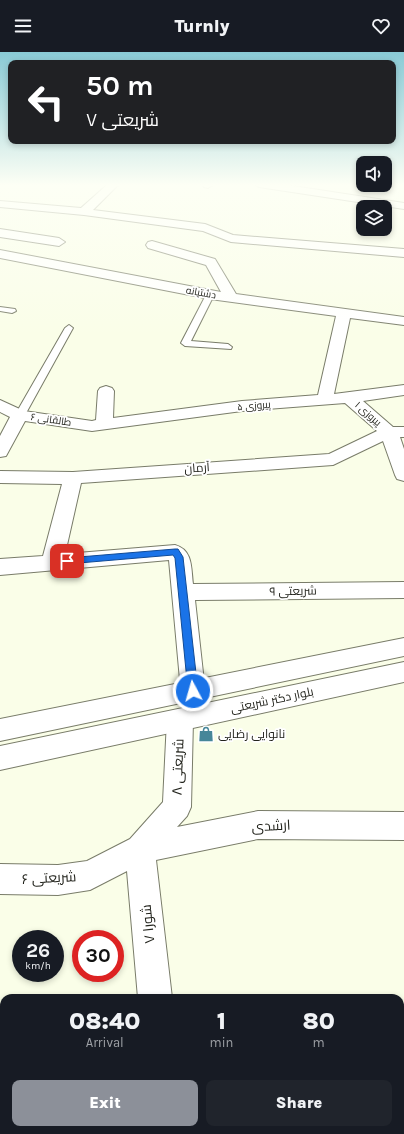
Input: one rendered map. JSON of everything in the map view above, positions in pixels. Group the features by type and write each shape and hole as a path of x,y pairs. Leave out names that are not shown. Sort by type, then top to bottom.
{"street":[{"path":"10,234 59,242"},
{"path":"222,234 231,238 404,254"},
{"path":"152,245 211,262 231,298"},
{"name":"دشتیانه","path":"3,258 210,295 404,320"},
{"path":"325,400 344,312"},
{"name":"پیروزی ۵","path":"104,425 242,406 349,398 404,390"},
{"path":"104,425 106,391"},
{"name":"پیروزی ۱","path":"349,398 396,432 404,475"},
{"name":"طالقانی ۶","path":"0,405 20,416 92,426 104,425"},
{"path":"0,452 20,416"},
{"name":"آرمان","path":"0,477 73,478 333,459 396,432"},
{"path":"52,563 73,478"},
{"path":"0,567 175,552 179,557 193,691"},
{"name":"شریعتی ۹","path":"182,592 404,590"},
{"name":"بلوار دکتر شریعتی","path":"0,730 404,647"},
{"name":"بلوار دکتر شریعتی","path":"0,758 404,672"},
{"name":"شریعتی ۸","path":"140,849 177,807 180,720"},
{"name":"ارشدی","path":"140,849 258,825 404,826"},
{"name":"شریعتی ۶","path":"0,879 58,880 90,875 140,849"},
{"name":"شورا ۷","path":"140,849 155,994"}],"lane":[{"path":"210,295 185,343 228,347"},
{"path":"0,309 12,311"},
{"path":"20,416 69,328"}],"place":[{"name":"نانوایی رضایی","path":"206,734"}],"route":[{"path":"67,561 171,551 175,552 179,557 193,691"}]}
